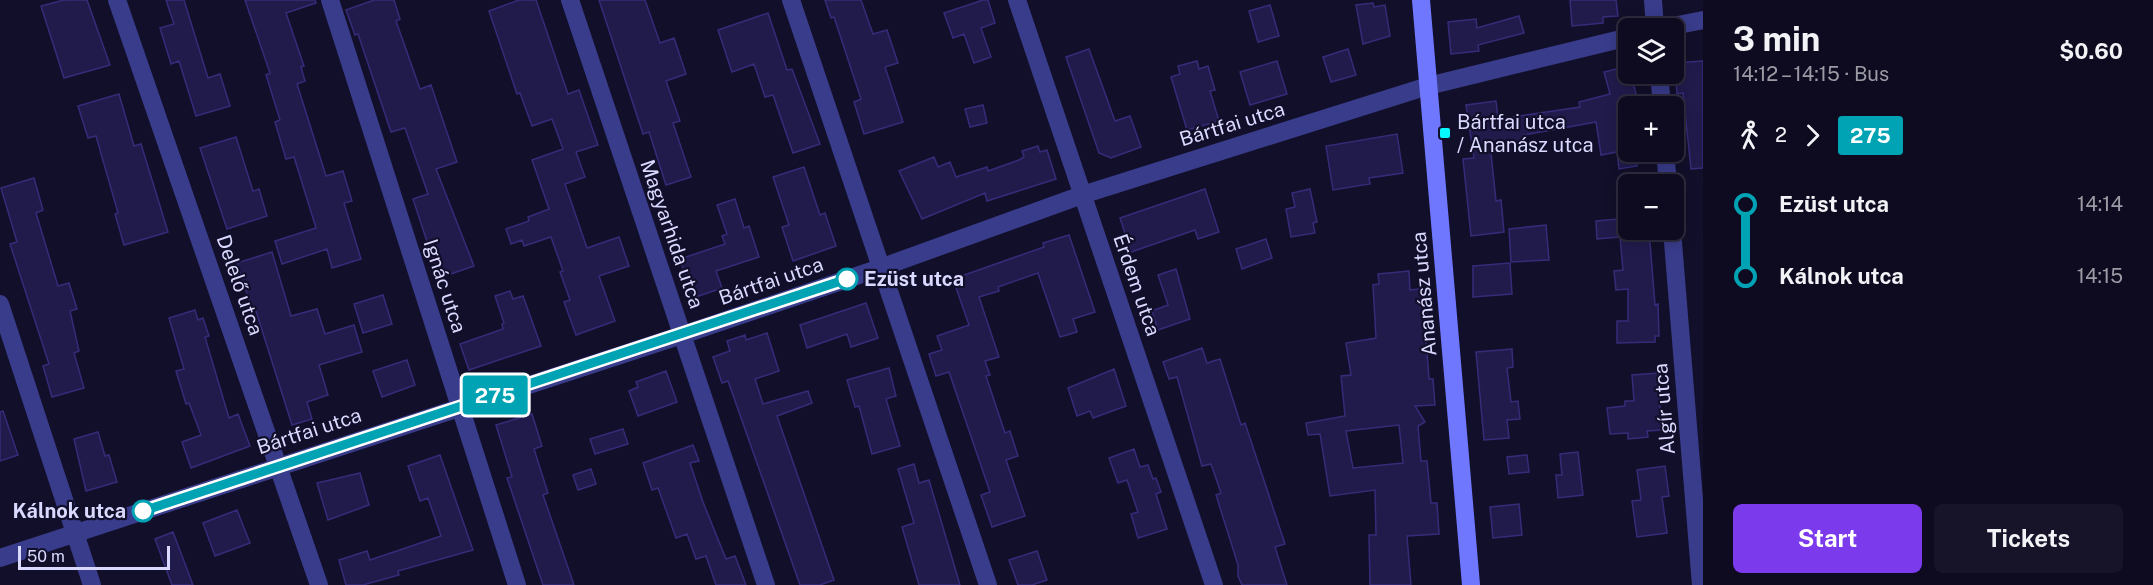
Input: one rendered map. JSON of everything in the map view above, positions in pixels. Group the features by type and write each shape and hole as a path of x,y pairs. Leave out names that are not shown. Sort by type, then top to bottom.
{"street":[{"name":"Delelő utca","path":"117,0 319,585"},
{"name":"Ignác utca","path":"330,0 517,585"},
{"name":"Magyarhida utca","path":"570,0 766,585"},
{"path":"791,0 988,585"},
{"name":"Érdem utca","path":"1017,0 1214,585"},
{"name":"Ananász utca","path":"1421,0 1471,585"},
{"path":"1653,0 1654,18"},
{"path":"1684,24 1703,20"},
{"name":"Bártfai utca","path":"0,558 278,465 682,335 880,268 1082,195 1428,86 1618,40"},
{"name":"Algír utca","path":"1673,240 1701,585"},
{"path":"0,304 92,585"}],"building":[{"path":"64,0 87,0 110,65 64,78 41,6"},
{"path":"166,0 184,0 208,78 220,74 230,106 196,116 179,61 171,64 160,28 174,24"},
{"path":"245,0 315,0 316,3 286,13 304,66 301,67 305,81 297,84 326,176 343,171 352,201 344,203 361,259 332,268 327,249 282,264 275,241 316,228 294,157 286,159 275,122 280,120 266,75 270,73"},
{"path":"374,0 394,0 400,19 396,21 420,89 431,85 457,162 436,169 474,266 439,278 413,199 428,194 405,128 391,132 358,34 355,35 346,10"},
{"path":"519,0 536,0 568,94 579,90 598,145 576,152 585,177 565,184 587,248 619,237 629,266 599,276 615,321 576,335 564,302 570,300 551,237 524,246 522,240 511,244 506,229 529,221 528,217 549,209 532,160 563,149 552,119 532,126 520,93 517,94 489,11"},
{"path":"599,0 645,0 660,43 674,38 686,74 666,81 680,121 673,123 691,177 666,185 649,132 643,134"},
{"path":"825,0 861,0 873,34 887,30 898,63 885,67 903,122 864,134 854,102 861,99 834,17 831,18"},
{"path":"988,0 995,23 981,28 991,57 974,63 964,34 953,38 944,13"},
{"path":"1570,0 1616,0 1618,16 1603,17 1603,23 1572,26"},
{"path":"1373,3 1374,7 1385,5 1390,36 1363,44 1356,5"},
{"path":"1270,5 1279,36 1258,42 1249,11"},
{"path":"768,13 787,70 792,69 820,144 793,153 773,95 765,97 754,64 732,72 718,30"},
{"path":"1519,16 1524,33 1478,45 1479,51 1451,54 1448,22 1476,19 1477,28"},
{"path":"1089,49 1115,121 1130,116 1141,147 1111,158 1099,153 1066,57"},
{"path":"1348,49 1356,75 1331,82 1323,57"},
{"path":"1197,61 1199,69 1208,66 1215,90 1210,91 1219,121 1187,130 1171,77 1180,74 1178,66"},
{"path":"1277,61 1287,94 1250,105 1240,72"},
{"path":"1703,61 1703,168 1691,169 1684,96 1683,93 1677,94 1676,84 1684,84 1684,62"},
{"path":"1618,69 1618,84 1634,84 1636,96 1618,96 1618,160 1617,152 1601,155 1596,122 1524,135 1526,148 1491,153 1496,201 1501,200 1504,232 1471,236 1463,159 1474,158 1466,105 1496,101 1498,119 1580,107 1579,102 1610,94 1604,72"},
{"path":"119,94 134,146 141,144 168,232 124,245 115,214 118,213 96,136 88,138 78,106"},
{"path":"983,105 987,123 970,127 965,109"},
{"path":"1397,134 1403,173 1369,178 1370,184 1333,190 1326,146"},
{"path":"236,137 253,191 259,189 267,216 227,229 200,148"},
{"path":"1038,146 1040,152 1047,150 1056,179 987,201 985,193 922,219 899,171 934,157 938,167 950,162 956,177 987,167 988,171 1019,160 1024,157 1022,151"},
{"path":"1618,162 1636,162 1637,166 1619,169"},
{"path":"804,167 820,215 825,213 836,246 793,261 782,227 789,225 773,177"},
{"path":"34,178 43,210 36,213 58,286 69,283 77,309 70,311 79,351 74,353 84,388 52,397 43,366 49,364 10,244 17,242 1,188"},
{"path":"1205,189 1219,232 1198,239 1195,230 1131,252 1120,218"},
{"path":"1310,189 1317,222 1313,223 1315,233 1291,237 1286,209 1295,207 1292,193"},
{"path":"735,199 744,228 749,226 759,257 716,271 722,288 693,298 680,259 725,244 722,236 727,234 717,205"},
{"path":"1618,219 1618,237 1597,239 1596,221"},
{"path":"1546,225 1549,260 1511,262 1509,229"},
{"path":"1069,235 1095,312 1073,319 1077,332 1060,337 1038,273 998,287 999,291 979,297 999,357 985,361 990,375 986,376 1005,433 1010,431 1018,456 1006,460 1025,516 992,527 981,495 990,492 949,372 936,376 929,354 942,350 937,336 969,325 953,279 1044,247 1043,243"},
{"path":"1266,239 1272,258 1242,269 1236,249"},
{"path":"1620,240 1650,240 1655,305 1658,304 1659,336 1655,336 1655,342 1617,343 1617,321 1628,321 1628,289 1616,290 1614,271 1623,270"},
{"path":"272,252 291,316 317,309 325,334 354,325 362,352 319,365 328,395 307,402 312,419 292,425 255,308 252,309 237,263"},
{"path":"1510,263 1512,294 1473,297 1473,266"},
{"path":"1176,269 1190,319 1158,330 1152,311 1168,305 1158,275"},
{"path":"1409,271 1410,290 1426,288 1427,313 1424,313 1429,379 1433,379 1435,405 1415,406 1425,422 1418,426 1421,461 1427,461 1431,503 1437,503 1439,534 1407,536 1411,585 1370,585 1369,535 1376,535 1375,490 1330,496 1320,434 1308,435 1306,423 1345,416 1341,376 1351,375 1346,343 1376,338 1373,285 1379,284 1378,274","holes":["1399,425 1403,463 1353,468 1346,431"]},
{"path":"510,291 513,299 523,296 541,346 469,370 460,344 503,329 502,324 504,323 495,296"},
{"path":"383,295 392,324 363,333 354,304"},
{"path":"866,303 878,338 851,347 847,334 807,348 800,325"},
{"path":"195,310 198,320 203,318 209,336 205,337 229,418 238,414 250,446 191,468 182,442 201,435 189,403 186,404 176,371 184,369 169,318"},
{"path":"767,333 779,371 755,379 763,404 808,391 812,403 777,416 834,580 820,585 800,585 728,381 722,383 713,357 730,351 727,341 745,335 746,340"},
{"path":"1202,348 1207,363 1220,359 1241,425 1245,423 1285,544 1275,547 1287,585 1242,585 1238,576 1238,565 1216,495 1221,493 1211,464 1202,466 1177,377 1169,379 1163,362"},
{"path":"1512,349 1513,367 1507,368 1511,402 1518,401 1520,419 1507,420 1509,438 1484,440 1476,352"},
{"path":"407,360 415,385 382,397 373,371"},
{"path":"889,368 896,396 886,399 900,446 872,454 859,406 855,407 847,380"},
{"path":"1114,369 1126,406 1093,418 1090,411 1077,416 1068,388"},
{"path":"666,371 677,402 638,416 629,391 638,387 636,382"},
{"path":"1658,373 1661,430 1647,431 1648,437 1628,439 1628,433 1610,434 1607,408 1625,406 1625,401 1634,401 1632,375"},
{"path":"3,411 18,455 0,461 0,412"},
{"path":"532,414 542,446 534,449 548,493 543,495 574,585 543,585 507,478 512,477 496,425"},
{"path":"623,429 628,444 595,454 590,439"},
{"path":"98,432 105,456 109,455 117,482 86,491 74,439"},
{"path":"693,445 699,461 690,463 703,502 726,559 735,556 746,585 716,585 706,556 696,559 687,534 676,538 658,488 652,490 643,463"},
{"path":"1134,449 1140,467 1148,465 1153,479 1156,478 1161,492 1156,494 1167,529 1138,538 1131,514 1138,512 1127,480 1118,483 1109,458"},
{"path":"1578,452 1583,495 1558,498 1556,475 1562,475 1560,454"},
{"path":"440,455 473,550 398,571 399,575 363,585 346,585 339,560 367,551 370,560 441,536 428,498 420,501 408,466"},
{"path":"1527,455 1529,472 1509,474 1507,457"},
{"path":"914,464 919,483 929,480 960,585 919,585 902,527 914,523 898,469"},
{"path":"1665,466 1669,496 1662,497 1667,533 1637,537 1632,501 1641,500 1637,470"},
{"path":"591,469 596,484 578,490 573,475"},
{"path":"360,473 369,505 328,520 317,483"},
{"path":"1519,504 1522,535 1493,538 1490,507"},
{"path":"237,510 250,543 215,556 203,523"},
{"path":"173,532 193,585 172,585 155,539"},
{"path":"1037,551 1047,580 1032,585 1018,585 1009,560"}],"bus line":[{"name":"275","path":"143,511 847,279"}],"place":[{"name":"Bártfai utca / Ananász utca","path":"1445,133"},
{"name":"Ezüst utca","path":"847,279"},
{"name":"Kálnok utca","path":"143,511"}]}
